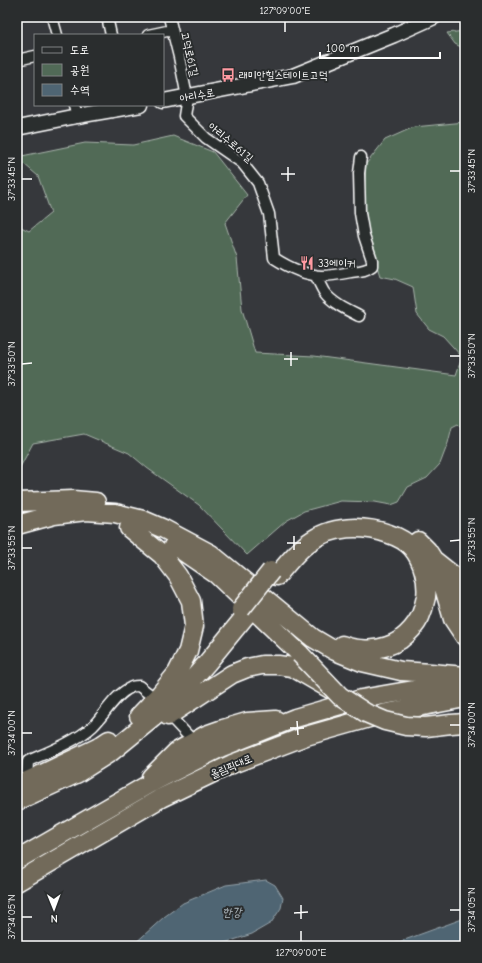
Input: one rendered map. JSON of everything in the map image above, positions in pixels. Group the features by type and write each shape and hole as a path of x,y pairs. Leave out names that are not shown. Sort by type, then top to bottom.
{"highway":[{"path":"17,502 73,500 92,501 104,504 129,522 162,555 178,576 191,601 194,626 188,651 177,673 139,716"},
{"path":"17,511 86,511 115,513 181,550 216,574 296,661 356,707 385,721 406,726 426,727 458,723"},
{"path":"17,525 54,515 86,511"},
{"path":"17,538 37,529 64,524 129,522 143,520 164,529 211,554 313,638 335,651 362,662 401,671 465,676"},
{"path":"111,752 165,708 207,663 274,573 294,542 313,530 330,524 351,521 372,521 392,524 412,535 427,550 438,567 453,619 465,637"},
{"path":"274,573 308,542 321,535 336,530 352,528 368,528 400,538 412,548 421,561 426,577 426,597 421,617 409,634 397,642 383,648 367,650 345,646 302,629"},
{"path":"19,794 97,748 118,734 139,716 163,699 203,660 244,612"},
{"path":"19,794 78,773 137,737 232,674 247,668 296,661"},
{"name":"올림픽대로","path":"17,860 137,791 220,748 295,718 361,699 465,681"},
{"name":"올림픽대로","path":"17,882 161,798 232,764 306,736 372,717 465,698"},
{"path":"137,791 176,752 206,735 247,722 295,718"}],"main road":[{"name":"아리수로","path":"164,101 293,76 434,17"},
{"path":"17,128 76,110 128,106"}],"street":[{"path":"52,17 57,34"},
{"path":"107,17 111,34"},
{"name":"고덕로61길","path":"169,17 187,97"},
{"path":"153,34 172,30"},
{"path":"17,60 34,56"},
{"name":"아리수로61길","path":"187,97 184,116 206,138 242,163 258,183 269,214 274,258 287,266 307,273 321,276 340,274 367,270 372,266 372,260 364,236 360,213 359,172 361,157"},
{"path":"315,275 325,293 334,302 358,316"},
{"path":"19,794 28,761 57,748 93,726 122,693 130,687 139,686 148,693 194,742"}],"green space":[{"path":"465,31 465,49 455,44 447,33"},
{"path":"465,122 465,431 458,424 452,427 440,464 427,478 408,487 399,502 391,505 375,502 341,501 304,511 286,521 247,555 199,505 147,468 129,453 84,434 33,443 17,473 17,225 29,231 51,213 38,176 17,157 85,143 133,145 173,136 213,152 247,195 225,223 237,258 242,309 255,353 314,356 456,375 462,357 443,336 429,329 417,314 413,287 395,279 380,276 369,240 364,195 366,164 385,140 414,127"}],"water":[{"name":"한강","path":"266,880 275,885 283,898 281,908 271,923 252,934 215,946 132,946 164,917 183,903 226,885"},
{"path":"465,918 465,946 388,946"}],"place":[{"name":"래미안힐스테이트고덕","path":"228,75"},
{"name":"33에이커","path":"307,263"}]}
